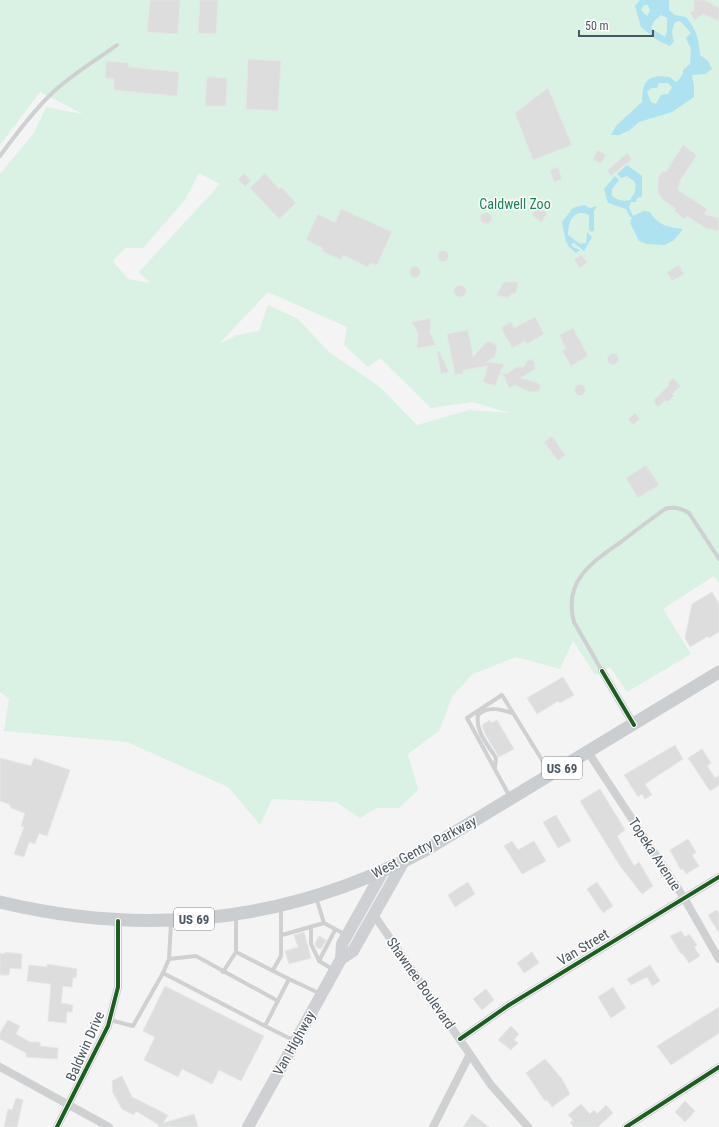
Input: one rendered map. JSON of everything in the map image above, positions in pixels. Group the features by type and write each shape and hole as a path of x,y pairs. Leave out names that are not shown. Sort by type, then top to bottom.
{"main road":[{"name":"West Gentry Parkway","path":"0,902 66,916 118,921 200,919 281,906 315,897 383,871 404,861 551,775 719,672"},
{"name":"Van Highway","path":"338,965 354,951 404,861"},
{"name":"Van Highway","path":"248,1127 338,965 342,944 383,871"}],"street":[{"path":"602,671 634,725"},
{"name":"Topeka Avenue","path":"588,752 684,898 719,959"},
{"name":"Van Street","path":"460,1039 509,1006 719,877"},
{"name":"Shawnee Boulevard","path":"374,915 491,1085 528,1127"},
{"name":"Baldwin Drive","path":"57,1127 99,1047 110,1020 118,987 118,921"},
{"path":"433,1127 470,1054"},
{"path":"0,1066 109,1127"},
{"path":"626,1127 719,1067"}],"lane":[{"path":"0,156 35,111 52,93 118,45"},
{"path":"602,671 574,622 572,615 572,599 576,584 591,563 665,509 671,507 684,510 689,513 719,559"},
{"path":"511,799 467,718 502,695 551,775"},
{"path":"494,768 496,758 476,723 478,715 483,710 490,709 501,709 513,713"},
{"path":"315,897 324,923 347,936"},
{"path":"273,970 281,956 281,906"},
{"path":"224,972 236,952 236,914"},
{"path":"110,1020 133,1026 163,974 169,959 171,920"},
{"path":"282,935 324,923"},
{"path":"311,927 312,944 319,961"},
{"path":"319,961 335,930"},
{"path":"236,952 322,994"},
{"path":"169,959 196,956 278,1001"},
{"path":"319,961 338,965"},
{"path":"163,974 296,1041"},
{"path":"265,1026 289,979"}],"green space":[{"name":"Caldwell Zoo","path":"0,0 719,0 719,583 714,576 663,609 691,654 627,692 610,667 595,675 573,641 560,669 516,657 473,674 453,695 439,731 408,754 418,790 399,808 377,808 360,818 336,802 272,799 260,825 228,787 127,742 4,731 9,699 0,692 0,174 34,133 46,107 83,114 40,92 0,145","holes":["199,173 220,184 139,272 150,283 128,279 113,261 125,248 143,248 185,200","268,292 347,327 344,345 368,367 380,358 431,408 472,402 510,413 469,410 417,425 380,387 329,352 298,319 268,305 259,331 237,335 219,344"]}],"water":[{"path":"640,0 669,0 669,10 675,15 686,17 695,30 700,55 708,61 712,69 705,74 692,75 694,97 672,112 639,122 630,130 619,135 611,135 616,126 642,102 643,90 647,81 651,78 662,76 669,77 677,82 683,74 683,70 690,64 691,49 686,38 691,33 680,21 675,22 672,34 674,41 670,46 657,40 641,27 635,6","holes":["644,5 648,5 650,11 647,16 641,10","661,15 667,18 667,31 665,37 651,28 654,21","659,83 668,83 672,87 668,94 661,95 656,104 651,102 647,92 651,88 657,88"]},
{"path":"627,165 642,176 642,197 637,198 636,202 631,202 629,207 633,216 644,211 650,212 660,223 683,229 673,241 664,245 647,244 639,241 630,223 632,217 630,217 626,209 608,203 604,189 615,176 619,180 612,189 612,196 616,199 627,201 630,200 634,194 636,187 635,182 627,176 621,178 617,174"},
{"path":"584,205 590,208 597,206 594,211 594,230 592,232 589,230 589,215 579,213 573,217 569,225 568,235 580,244 586,243 587,232 592,237 584,251 574,243 571,244 573,247 580,250 576,253 567,245 569,244 566,242 562,222 573,208"}],"building":[{"path":"150,0 180,0 178,34 147,32"},
{"path":"200,0 218,0 216,34 198,33"},
{"path":"694,0 705,0 719,8 719,21 703,14 695,20 690,13 694,10"},
{"path":"248,59 281,61 278,111 246,109"},
{"path":"106,61 129,63 128,67 179,72 177,96 114,90 114,79 105,78"},
{"path":"207,77 227,78 226,106 205,106"},
{"path":"548,88 572,145 533,160 515,113"},
{"path":"683,145 697,155 680,181 678,190 707,209 704,214 719,218 719,231 707,229 687,216 685,219 674,211 676,209 662,199 658,192 658,178 663,171 666,172"},
{"path":"598,150 606,155 601,164 593,159"},
{"path":"627,153 632,159 611,176 607,171"},
{"path":"558,167 562,179 554,182 550,170"},
{"path":"244,173 251,181 245,187 238,179"},
{"path":"265,173 279,189 281,187 296,203 279,219 250,188"},
{"path":"538,207 547,213 542,222 532,215"},
{"path":"341,209 392,232 377,265 370,263 368,267 343,255 341,260 322,251 323,248 306,240 318,214 335,223"},
{"path":"486,212 490,214 492,218 490,222 486,224 482,222 480,218 482,214"},
{"path":"443,250 447,252 449,256 447,260 443,262 439,260 437,256 439,252"},
{"path":"581,255 587,262 580,268 574,260"},
{"path":"679,265 684,274 672,281 667,272"},
{"path":"415,266 419,268 421,272 419,276 415,278 411,276 409,272 411,268"},
{"path":"504,282 518,282 516,293 511,294 508,298 496,295"},
{"path":"460,285 464,287 466,291 464,295 460,297 456,295 454,291 456,287"},
{"path":"535,317 544,334 527,344 525,341 512,348 501,328 511,322 514,328"},
{"path":"431,318 430,333 436,345 417,348 418,334 412,322"},
{"path":"573,328 588,356 571,366 562,351 566,349 559,335"},
{"path":"468,330 473,357 486,342 491,342 497,346 495,357 486,362 504,364 495,386 483,382 488,366 463,370 464,373 455,375 447,334"},
{"path":"439,351 449,372 441,374 437,352"},
{"path":"611,354 615,354 617,355 617,363 611,364 608,361 608,357"},
{"path":"530,359 535,362 535,369 520,378 538,383 541,386 539,391 530,392 515,385 509,388 504,376 500,373 506,374 517,367 524,367"},
{"path":"673,378 681,386 672,394 674,396 668,402 666,400 658,407 653,401 669,385 668,383"},
{"path":"578,385 582,385 584,386 584,394 578,395 575,392 575,388"},
{"path":"635,413 640,419 633,425 628,419"},
{"path":"552,436 565,455 558,461 544,442"},
{"path":"646,465 659,485 638,498 626,478"},
{"path":"712,592 719,604 719,632 709,638 708,636 690,647 685,638 692,604"},
{"path":"563,677 574,695 560,703 558,701 537,714 527,698"},
{"path":"490,720 491,723 497,720 514,749 499,757 486,736 482,725"},
{"path":"675,745 683,759 645,784 652,795 645,799 642,794 638,797 624,775"},
{"path":"702,749 711,763 707,766 715,778 719,776 719,785 710,791 688,758"},
{"path":"0,758 31,766 34,758 70,770 47,836 39,833 35,844 29,842 24,857 14,854 24,827 21,826 25,813 11,808 9,804 0,801"},
{"path":"600,789 625,830 617,836 634,866 639,862 653,886 642,894 620,866 580,801"},
{"path":"556,815 571,841 558,848 543,822"},
{"path":"688,839 696,852 692,855 699,866 686,874 683,869 681,870 670,850"},
{"path":"512,841 518,850 534,841 546,861 522,874 504,846"},
{"path":"468,882 475,894 455,907 448,895"},
{"path":"597,882 613,906 603,913 587,889"},
{"path":"717,910 719,914 719,933 708,915"},
{"path":"681,931 685,937 689,934 697,945 694,947 700,956 689,963 682,953 681,954 670,936"},
{"path":"304,932 311,958 289,964 285,951 298,947 294,935"},
{"path":"319,936 326,940 321,949 316,947 315,943"},
{"path":"5,952 22,954 21,969 10,968 9,975 0,975 0,953 5,954"},
{"path":"532,952 539,963 524,973 517,963"},
{"path":"47,964 77,969 76,978 73,977 72,987 63,986 61,1003 73,1005 72,1012 67,1012 66,1023 48,1021 51,984 27,981 29,965 47,967"},
{"path":"650,965 660,981 652,986 647,977 631,985 627,979"},
{"path":"165,986 264,1036 241,1081 219,1070 212,1084 182,1069 178,1077 144,1060 155,1037 143,1031"},
{"path":"613,987 626,1008 611,1018 598,997"},
{"path":"486,989 494,1000 482,1010 473,999"},
{"path":"719,1007 719,1033 671,1065 657,1046"},
{"path":"8,1020 20,1026 16,1034 30,1042 40,1042 40,1046 58,1048 57,1059 26,1057 26,1053 0,1039 0,1033"},
{"path":"511,1026 519,1034 514,1040 518,1043 511,1050 498,1040"},
{"path":"545,1059 562,1079 570,1094 552,1107 547,1100 545,1101 526,1073"},
{"path":"122,1076 132,1097 168,1115 163,1123 194,1114 198,1127 158,1127 159,1125 136,1111 134,1115 122,1109 112,1091 112,1081"},
{"path":"16,1098 23,1100 17,1127 4,1127 8,1109 12,1110"},
{"path":"685,1101 695,1111 685,1122 675,1112"},
{"path":"581,1104 590,1114 594,1110 597,1114 606,1105 613,1113 598,1127 574,1127 570,1123 573,1120 568,1115"},
{"path":"472,1114 489,1127 463,1127"}],"cycle path":[{"path":"602,671 634,725"},
{"path":"460,1039 509,1005 719,877"},
{"path":"57,1127 108,1026 118,987 118,921"},
{"path":"626,1127 719,1067"}]}
